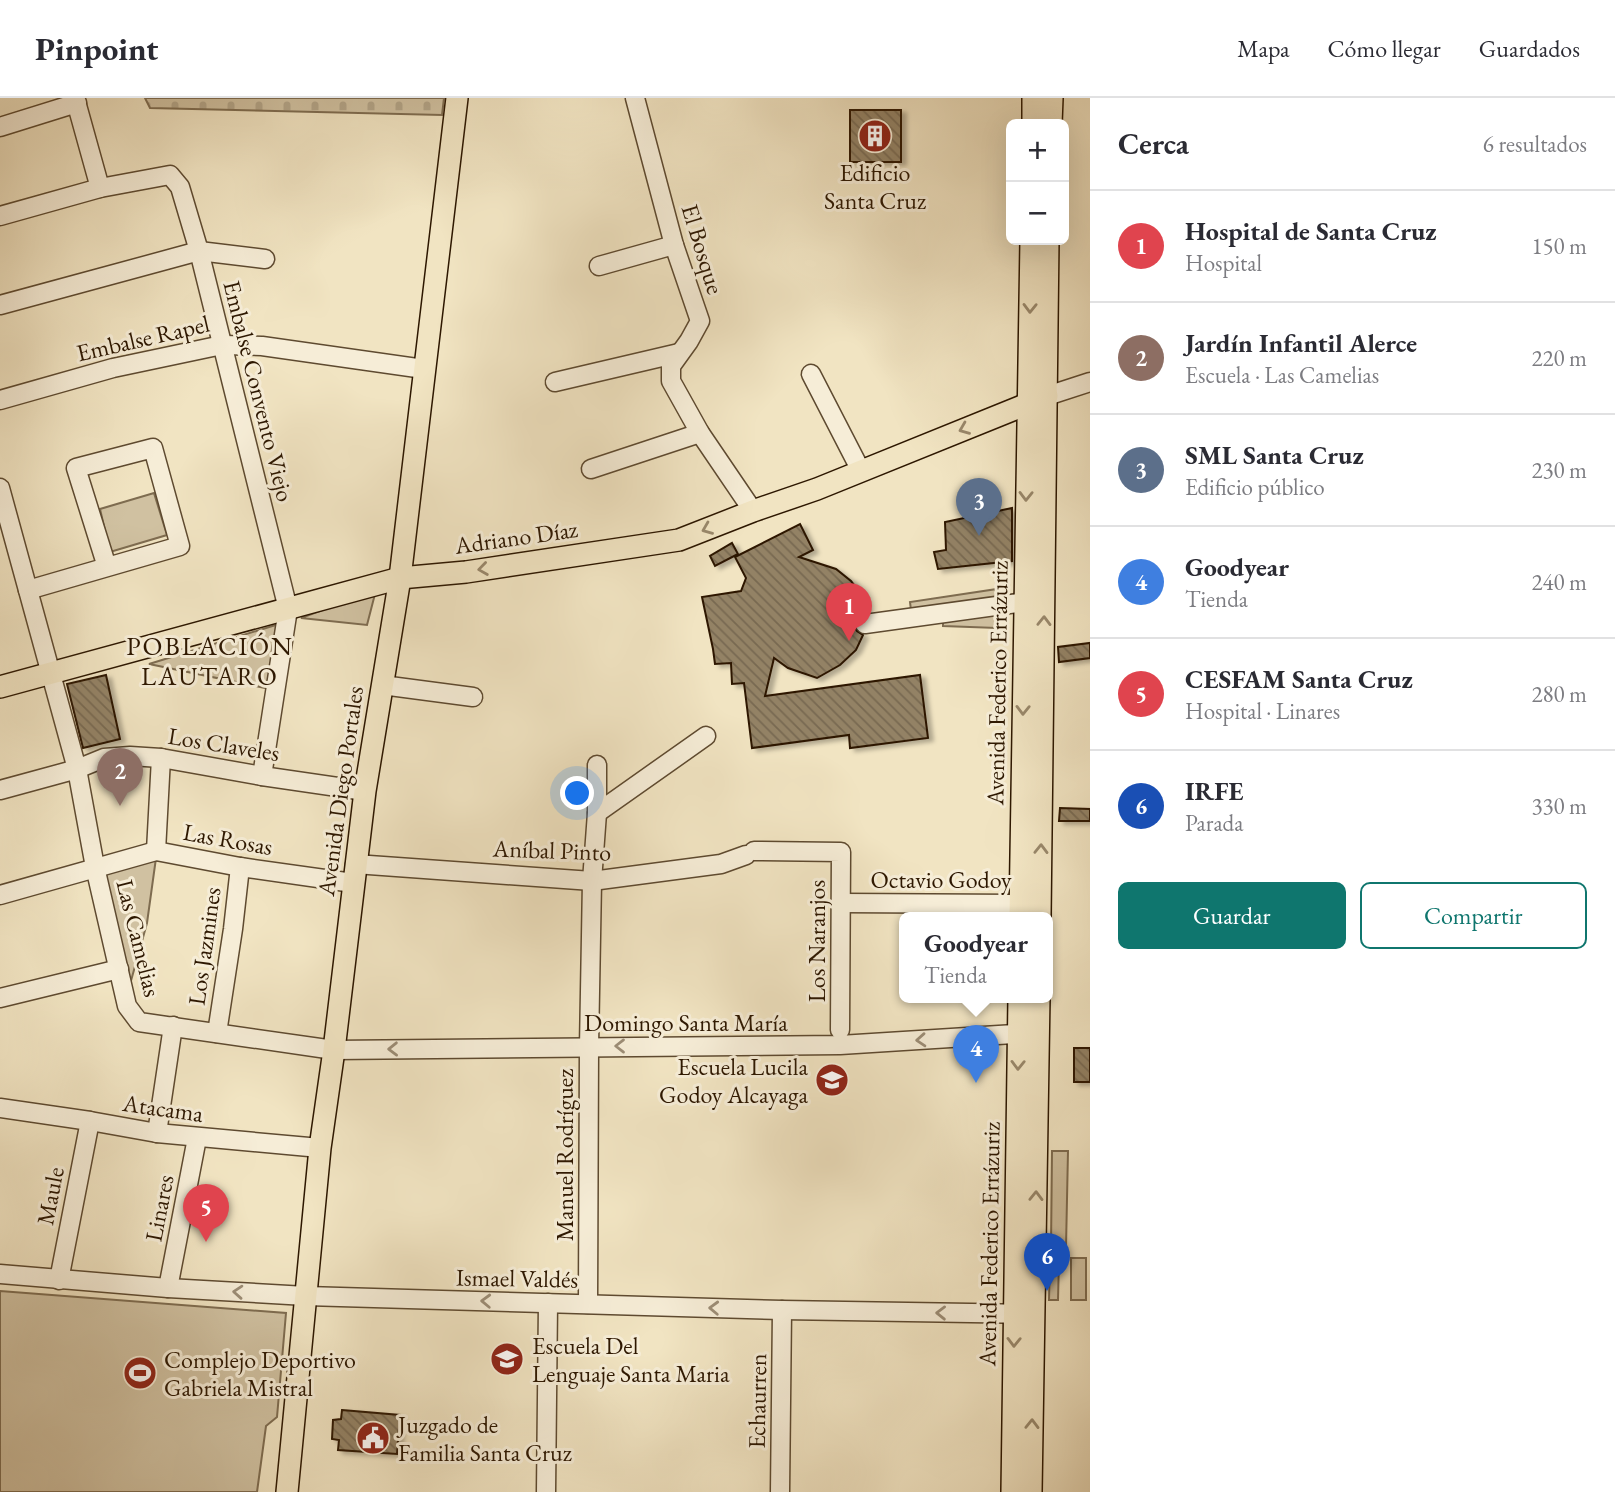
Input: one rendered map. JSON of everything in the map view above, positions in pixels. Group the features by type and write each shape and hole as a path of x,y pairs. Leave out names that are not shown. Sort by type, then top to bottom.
{"main road":[{"name":"Avenida Diego Portales","path":"287,1492 320,1148 365,791 401,578 457,98"},
{"path":"1033,98 1033,119"},
{"path":"1051,119 1052,98"},
{"name":"Avenida Federico Errázuriz","path":"1030,910 1037,399 1031,245"},
{"name":"Avenida Federico Errázuriz","path":"1030,910 1025,602 1048,245"},
{"name":"Adriano Díaz","path":"0,687 401,578 466,572 679,540 817,489 1037,399"},
{"name":"Avenida Federico Errázuriz","path":"1012,1492 1024,1314 1028,1033 1020,1003"},
{"name":"Avenida Federico Errázuriz","path":"1028,1033 1037,1003"},
{"name":"Avenida Federico Errázuriz","path":"1024,1314 1031,1492"}],"street":[{"name":"El Bosque","path":"635,98 674,245 700,321 671,366 671,381 700,433 753,511"},
{"path":"0,127 76,100 100,188 0,216"},
{"name":"Embalse Convento Viejo","path":"100,188 170,175 180,187 199,251 288,609"},
{"path":"598,266 674,245"},
{"path":"0,305 199,251 265,259"},
{"name":"Embalse Rapel","path":"0,400 113,368 222,345 262,346 424,369"},
{"path":"555,382 679,353"},
{"path":"811,374 861,471"},
{"path":"1037,399 1090,382"},
{"path":"591,469 700,433"},
{"path":"28,590 107,568 180,546 153,448 76,468 107,568"},
{"name":"Las Camelias","path":"0,488 77,769 95,867 127,1006 139,1022 334,1050"},
{"path":"865,624 1025,602"},
{"path":"262,776 288,609"},
{"path":"382,685 473,697"},
{"path":"597,813 706,736"},
{"name":"Los Claveles","path":"0,790 77,769 104,758 130,756 161,758 365,791"},
{"path":"156,851 161,758"},
{"name":"Manuel Rodríguez","path":"588,1304 589,1047 597,765"},
{"name":"Las Rosas","path":"0,895 156,851 240,867 354,874"},
{"name":"Octavio Godoy","path":"750,853 841,852"},
{"name":"Los Naranjos","path":"840,1030 841,852"},
{"name":"Aníbal Pinto","path":"354,874 593,881 721,864 750,853"},
{"name":"Los Jazmines","path":"217,1033 240,867"},
{"name":"Octavio Godoy","path":"842,903 1030,910"},
{"path":"0,998 119,969"},
{"path":"157,1133 173,1026"},
{"name":"Domingo Santa María","path":"334,1050 840,1045 1028,1033"},
{"name":"Atacama","path":"0,1108 197,1138 320,1148"},
{"name":"Maule","path":"59,1280 90,1121"},
{"name":"Linares","path":"168,1288 197,1138"},
{"name":"Ismael Valdés","path":"0,1274 306,1296 1024,1314"},
{"path":"546,1492 548,1303"},
{"name":"Echaurren","path":"780,1492 782,1310"}],"green space":[{"path":"145,98 444,98 442,115 150,108"},
{"path":"154,493 167,535 110,552 100,509"},
{"path":"997,589 997,597 911,610 910,602"},
{"path":"376,590 367,625 301,618"},
{"path":"997,613 997,628 943,626 943,621"},
{"path":"279,624 270,689 149,664"},
{"path":"156,858 147,923 129,988 104,872"},
{"path":"1052,1151 1068,1151 1066,1247 1051,1247"},
{"path":"1071,1258 1086,1258 1086,1300 1071,1300"},
{"path":"1050,1259 1059,1259 1058,1300 1049,1300"},
{"name":"Complejo Deportivo Gabriela Mistral","path":"0,1291 286,1313 277,1417 266,1426 257,1492 0,1492"}],"building":[{"name":"Edificio Santa Cruz","path":"850,110 901,110 901,162 850,162"},
{"path":"1012,508 1012,561 938,569 934,552 946,550 945,522"},
{"path":"800,524 813,550 799,557 836,569 851,581 860,593 865,612 858,616 854,625 863,635 856,650 840,665 817,678 788,668 774,658 765,696 920,675 928,738 850,748 849,735 752,748 744,683 732,684 731,663 715,664 702,597 741,591 746,578 735,557"},
{"path":"732,543 738,554 715,566 710,556"},
{"path":"1090,643 1090,658 1059,662 1058,647"},
{"path":"106,675 120,739 83,748 67,684"},
{"path":"1060,808 1090,809 1090,821 1059,821"},
{"path":"1074,1048 1090,1048 1090,1082 1074,1082"},
{"path":"342,1410 400,1415 397,1454 338,1450 339,1440 332,1439 333,1420 341,1419"}],"place":[{"name":"Edificio Santa Cruz","path":"875,136"},
{"name":"SML Santa Cruz","path":"979,536"},
{"name":"Hospital de Santa Cruz","path":"849,641"},
{"name":"Jardín Infantil Alerce","path":"120,806"},
{"name":"Escuela Lucila Godoy Alcayaga","path":"832,1080"},
{"name":"Goodyear","path":"976,1083"},
{"name":"CESFAM Santa Cruz","path":"206,1242"},
{"name":"IRFE","path":"1047,1291"},
{"name":"Escuela Del Lenguaje Santa Maria","path":"507,1359"},
{"name":"Complejo Deportivo Gabriela Mistral","path":"140,1373"},
{"name":"Juzgado de Familia Santa Cruz","path":"373,1438"}],"district":[{"name":"POBLACIÓN LAUTARO","path":"210,661"}]}
